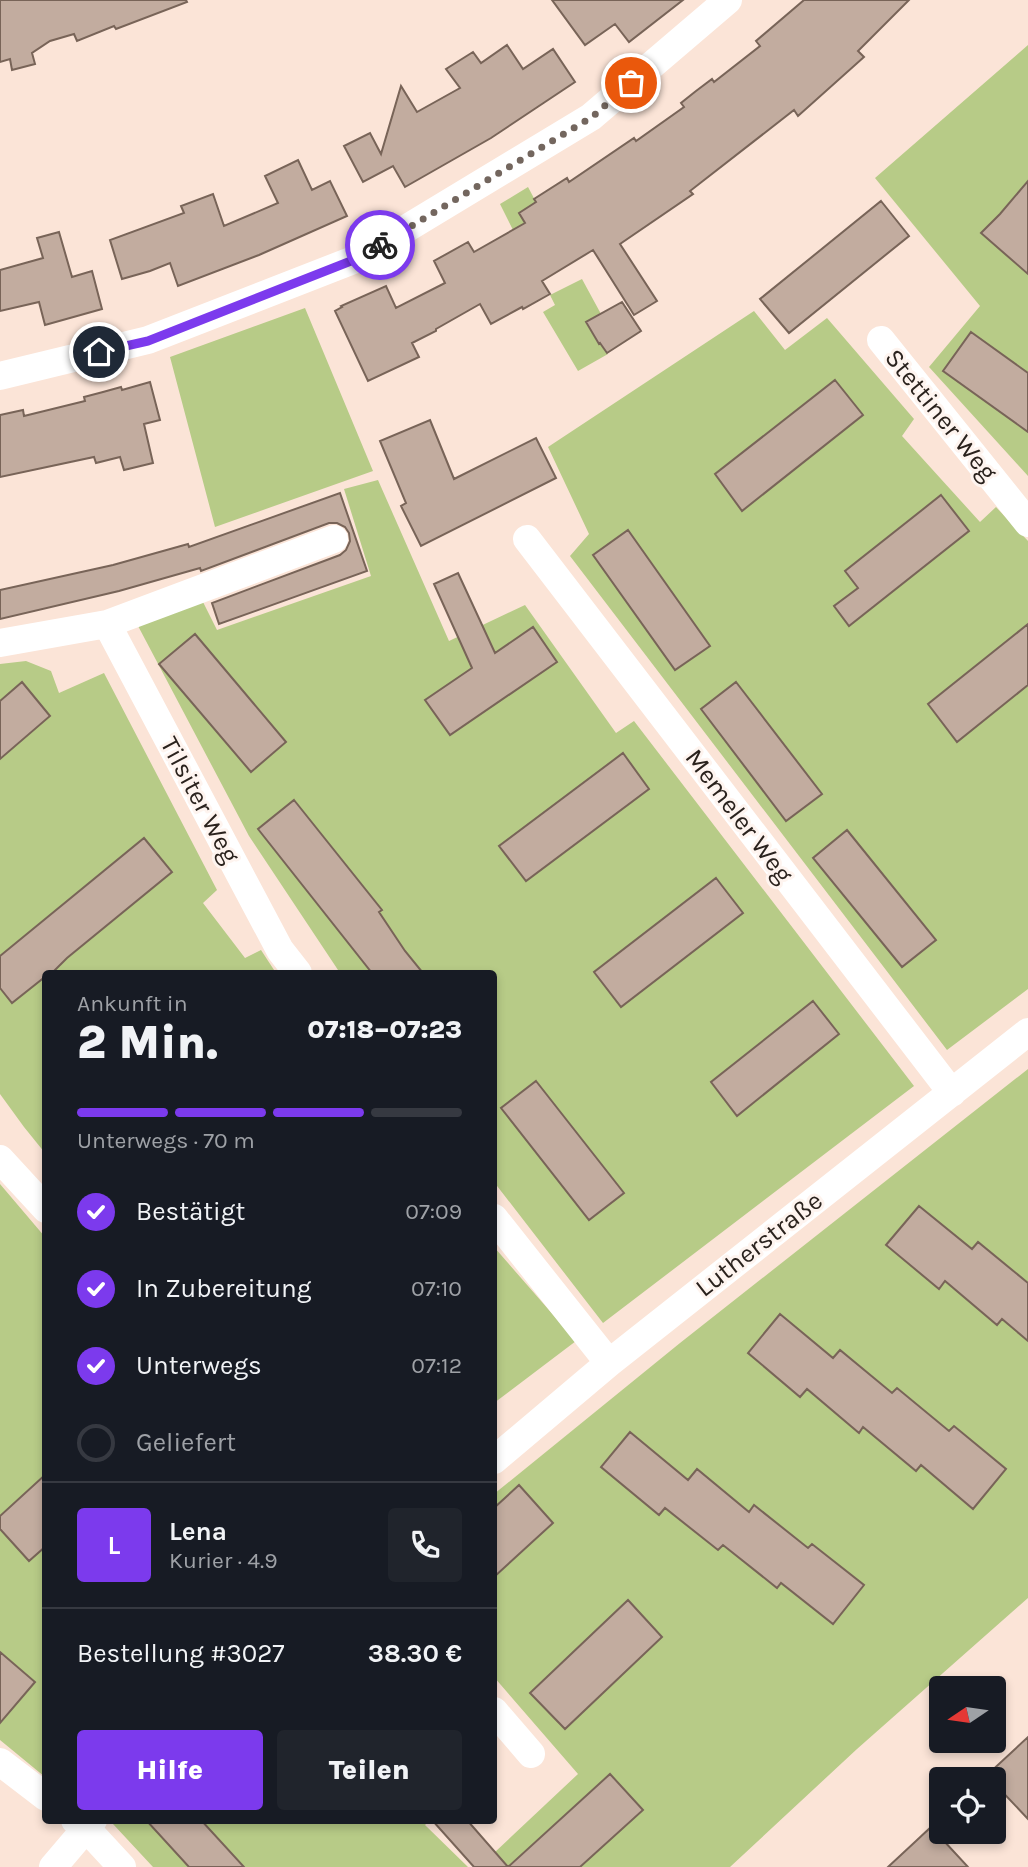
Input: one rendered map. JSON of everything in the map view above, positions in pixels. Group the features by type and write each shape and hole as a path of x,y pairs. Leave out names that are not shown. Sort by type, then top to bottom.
{"street":[{"path":"0,376 148,341 356,259 592,117 728,0"},
{"name":"Stettiner Weg","path":"881,340 1028,523"},
{"path":"0,643 107,624 334,539"},
{"name":"Memeler Weg","path":"527,539 951,1093"},
{"name":"Tilsiter Weg","path":"107,624 280,950 296,970"},
{"name":"Lutherstraße","path":"497,1457 609,1363 1028,1032"},
{"path":"0,1159 42,1205"},
{"path":"497,1222 609,1363"},
{"path":"497,1714 531,1754"},
{"path":"0,1762 42,1794"},
{"path":"53,1867 84,1824"},
{"path":"86,1824 122,1867"}],"green space":[{"path":"1028,45 1028,476 929,367 980,306 875,178"},
{"path":"528,187 536,202 519,213 528,227 515,234 500,204"},
{"path":"582,279 601,314 586,323 608,354 578,371 543,312 555,305 550,295"},
{"path":"305,308 373,471 215,527 170,357"},
{"path":"754,311 785,350 827,318 914,419 902,436 980,522 996,507 1028,541 1028,989 947,1050 570,556 589,534 548,447"},
{"path":"378,480 449,641 525,605 616,733 634,721 914,1086 603,1323 497,1186 497,970 338,970 249,836 137,624 202,600 217,630 371,576 344,489"},
{"path":"26,661 51,671 59,693 104,673 217,890 203,903 245,958 261,950 274,970 42,970 42,1149 0,1094 0,664"},
{"path":"1028,1069 1028,1598 940,1676 929,1676 929,1685 730,1867 479,1867 578,1774 497,1680 497,1492 680,1343"},
{"path":"0,1184 42,1233 42,1775 0,1740"},
{"path":"497,1250 576,1341 497,1401"},
{"path":"113,1824 426,1824 468,1867 153,1867"}],"building":[{"path":"0,0 187,2 77,41 74,34 50,41 32,53 35,64 12,70 10,59 0,62"},
{"path":"552,0 683,0 629,42 615,24 585,45"},
{"path":"804,0 909,0 858,51 864,57 798,116 794,110 690,191 693,194 620,244 657,301 634,315 593,250 542,281 550,294 491,324 480,304 412,343 419,357 368,381 335,311 386,286 396,308 445,283 434,261 468,242 474,252 525,223 519,213 536,202 534,199 567,178 569,182 634,138 636,141 684,107 681,103 712,79 714,82 760,46 756,41"},
{"path":"507,45 523,69 553,49 575,82 491,138 405,187 393,166 363,182 344,146 370,133 381,154 401,86 417,112 460,88 446,69 473,52 481,63"},
{"path":"298,160 312,190 330,181 347,216 259,255 178,286 170,263 122,279 110,240 184,213 181,206 213,194 224,226 278,203 265,176"},
{"path":"1028,181 1028,274 981,233"},
{"path":"881,201 909,236 789,333 760,299"},
{"path":"59,232 72,277 92,271 102,309 45,325 39,302 0,311 0,270 43,258 37,238"},
{"path":"622,302 641,331 607,353 586,322"},
{"path":"971,332 1028,373 1028,432 943,371"},
{"path":"835,380 863,415 742,511 715,474"},
{"path":"150,382 160,420 144,424 153,463 124,470 120,457 96,463 94,457 0,477 0,415 23,410 24,416 85,401 84,397 121,387 122,390"},
{"path":"430,420 454,479 536,438 556,478 421,546 401,506 406,503 380,441"},
{"path":"340,493 367,571 219,624 212,603 340,555 346,550 350,541 349,533 337,523 329,523 201,571 200,568 119,591 0,619 0,590 113,565 188,544 189,547"},
{"path":"941,495 969,531 849,626 834,606 858,588 845,571"},
{"path":"628,530 710,646 675,670 593,555"},
{"path":"458,573 495,653 533,627 557,662 450,735 425,700 472,668 434,584"},
{"path":"1028,624 1028,685 957,742 928,704"},
{"path":"195,634 286,742 251,772 159,664"},
{"path":"22,682 50,716 0,759 0,701"},
{"path":"736,682 822,794 786,821 701,709"},
{"path":"623,753 649,789 526,881 499,846"},
{"path":"294,800 382,910 379,912 421,970 370,970 258,829"},
{"path":"847,830 936,940 902,967 813,858"},
{"path":"144,838 172,872 55,970 42,970 42,979 12,1003 0,988 0,956"},
{"path":"716,878 743,913 621,1007 594,972"},
{"path":"813,1001 839,1034 737,1116 711,1082"},
{"path":"536,1081 624,1193 589,1220 501,1108"},
{"path":"919,1206 972,1249 978,1242 1028,1283 1028,1341 1002,1319 997,1325 945,1281 939,1289 886,1245"},
{"path":"780,1314 833,1358 840,1350 892,1393 897,1388 949,1431 954,1426 1006,1469 973,1509 921,1465 916,1471 863,1427 859,1433 807,1389 800,1397 748,1353"},
{"path":"630,1432 688,1480 697,1469 749,1512 754,1505 808,1548 812,1544 864,1585 833,1624 781,1583 777,1588 723,1545 718,1550 665,1508 659,1515 601,1467"},
{"path":"42,1478 42,1550 29,1561 0,1529 0,1516"},
{"path":"519,1485 553,1523 497,1574 497,1505"},
{"path":"628,1600 662,1637 565,1729 530,1693"},
{"path":"0,1652 35,1682 0,1723"},
{"path":"1028,1737 1028,1819 1006,1796 1006,1767 996,1767"},
{"path":"610,1774 643,1810 580,1867 508,1867"},
{"path":"150,1824 205,1824 244,1867 189,1867"},
{"path":"436,1824 470,1824 508,1867 474,1867"},
{"path":"929,1829 929,1844 947,1844 968,1867 888,1867"}],"way so far":[{"path":"380,245 592,117 631,83"}],"route":[{"path":"99,352 148,341 356,259 380,245"}]}
